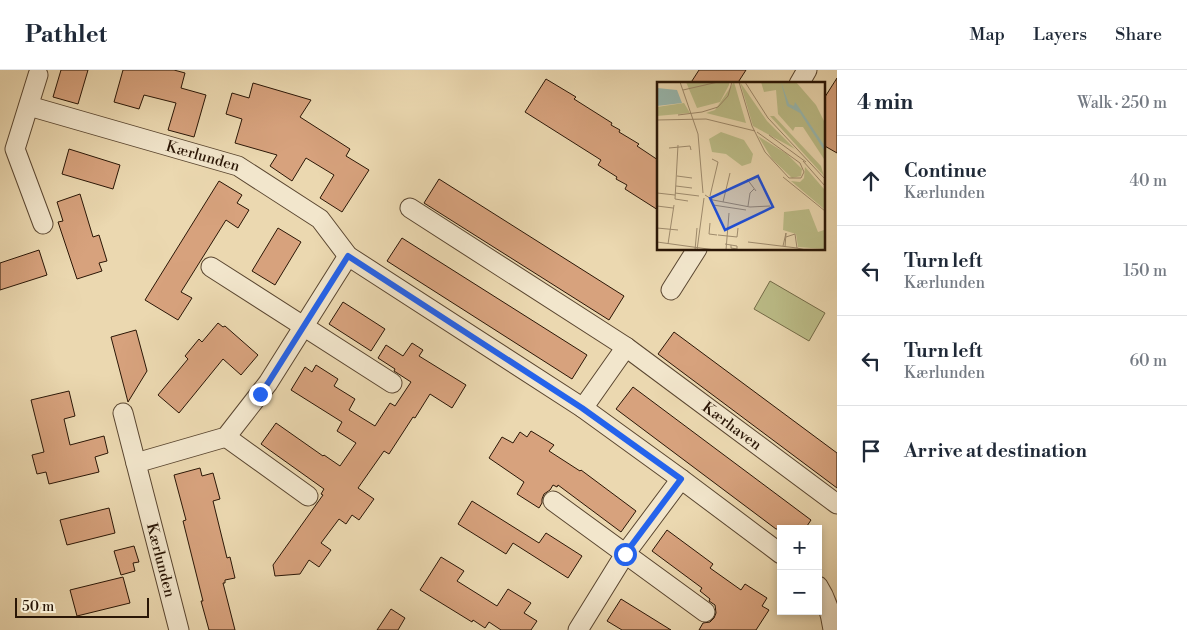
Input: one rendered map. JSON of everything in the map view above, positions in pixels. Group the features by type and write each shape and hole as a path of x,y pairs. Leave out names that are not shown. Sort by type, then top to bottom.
{"street":[{"path":"38,75 15,149 43,224"},
{"name":"Kærlunden","path":"29,106 238,166 320,219 348,256 582,408 777,551"},
{"name":"Kærhaven","path":"410,208 626,347 837,504"},
{"path":"671,290 696,250"},
{"path":"136,462 226,437 268,383 348,256"},
{"path":"211,267 392,383"},
{"path":"582,408 626,347"},
{"name":"Kærlunden","path":"123,413 179,630"},
{"path":"226,437 308,496"},
{"path":"578,630 625,554 681,479"},
{"path":"553,501 705,612"},
{"path":"822,592 831,614 833,630"}],"green space":[{"path":"770,281 825,313 809,341 754,309"}],"building":[{"path":"61,70 88,70 78,104 53,97"},
{"path":"123,70 174,70 185,73 181,88 206,95 194,137 168,130 176,103 144,95 139,109 114,102"},
{"path":"699,70 746,70 738,82 691,82"},
{"path":"837,78 837,153 824,146 824,98"},
{"path":"546,79 576,97 574,99 612,123 611,125 620,130 619,132 639,144 637,146 657,159 657,209 625,189 627,185 598,165 601,160 525,112"},
{"path":"253,83 311,100 300,117 350,149 346,156 369,170 342,212 320,198 334,175 306,158 292,181 270,166 277,155 235,143 242,119 226,114 232,93 249,98"},
{"path":"69,149 120,165 113,189 62,174"},
{"path":"439,179 624,296 609,320 424,203"},
{"path":"219,181 242,195 237,203 249,210 238,228 226,220 181,292 192,298 178,320 145,300"},
{"path":"80,194 93,237 99,235 107,261 99,263 102,271 77,279 58,222 63,221 57,202"},
{"path":"278,228 301,242 275,285 252,271"},
{"path":"402,238 587,355 572,379 387,261"},
{"path":"39,250 47,275 0,290 0,263"},
{"path":"343,302 385,329 371,351 329,324"},
{"path":"218,323 223,327 225,326 258,355 241,375 223,359 179,413 158,395 188,359 185,356 199,339 202,342"},
{"path":"136,330 147,371 128,402 111,337"},
{"path":"674,332 837,453 837,488 658,354"},
{"path":"412,343 423,350 419,356 466,385 452,408 430,394 389,454 384,451 358,488 374,499 359,520 352,515 346,524 339,519 321,543 331,550 319,567 309,560 300,574 275,576 273,565 323,495 321,494 324,489 261,444 276,423 340,466 356,443 337,431 342,422 291,390 305,367 312,372 316,365 338,379 334,386 355,399 349,410 375,426 390,403 395,406 411,382 378,358 386,345 403,356"},
{"path":"633,387 811,520 808,525 777,525 776,529 616,409"},
{"path":"69,391 75,416 64,419 70,445 104,436 108,453 95,457 99,472 49,484 46,472 37,474 32,455 44,452 31,400"},
{"path":"531,431 554,445 549,451 581,470 636,511 621,532 558,485 557,487 553,485 544,494 539,508 517,494 524,482 489,458 502,437 513,443 520,432 527,437"},
{"path":"200,468 202,476 213,473 220,499 213,501 227,558 230,557 235,578 225,580 225,583 223,583 235,630 209,630 183,521 186,520 174,475"},
{"path":"472,501 539,543 546,533 582,556 568,578 513,543 506,554 458,524"},
{"path":"109,508 115,533 67,545 60,520"},
{"path":"667,530 713,564 710,568 741,590 745,584 767,598 762,606 769,610 756,630 699,630 703,623 710,622 714,618 716,613 715,605 700,591 702,588 652,551"},
{"path":"134,546 139,562 133,563 135,571 121,575 114,551"},
{"path":"441,557 464,571 457,581 497,606 508,589 531,603 524,613 537,621 531,630 501,630 489,622 485,628 420,590"},
{"path":"123,577 130,603 77,616 70,590"},
{"path":"621,599 671,630 622,630 607,621"},
{"path":"391,609 405,618 398,630 377,630"}],"route":[{"path":"260,394 348,256 582,408 681,479 625,554"}]}
